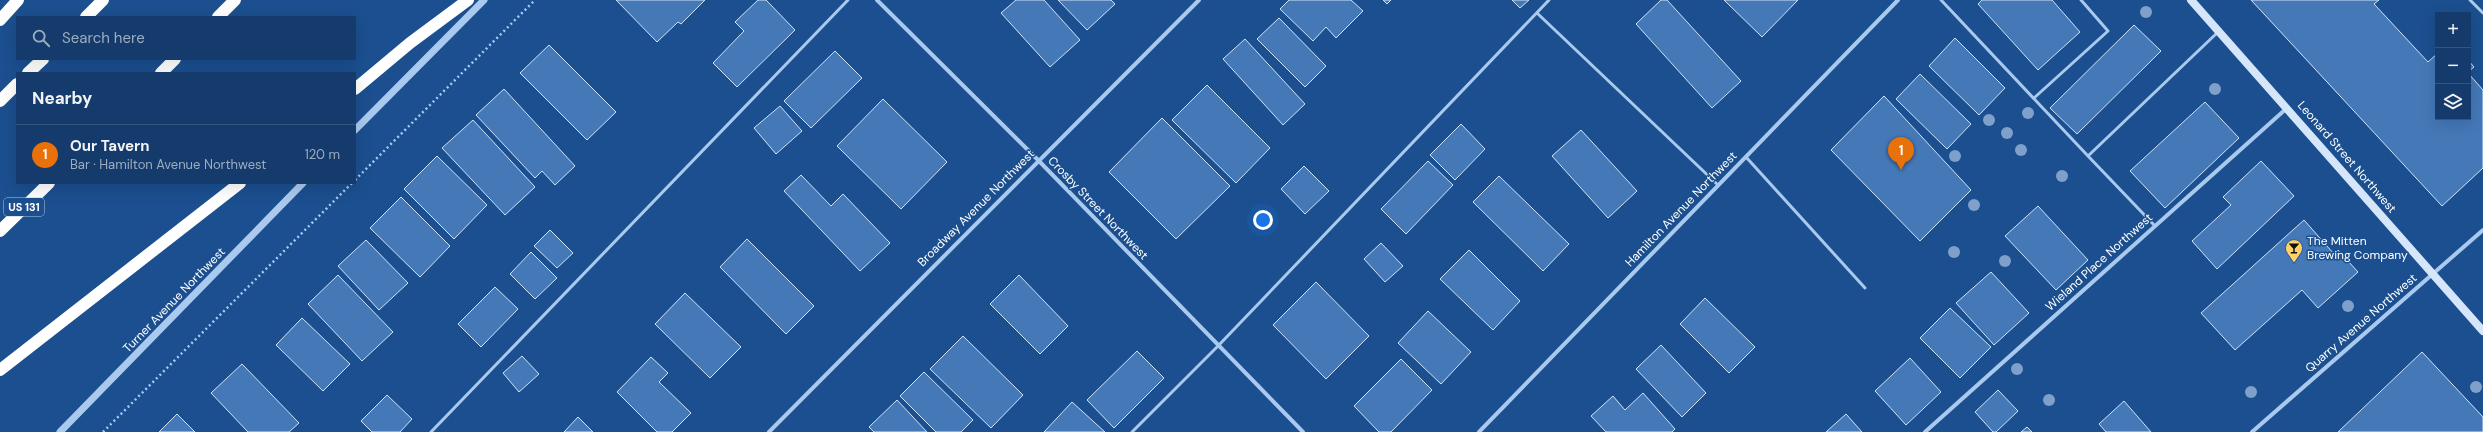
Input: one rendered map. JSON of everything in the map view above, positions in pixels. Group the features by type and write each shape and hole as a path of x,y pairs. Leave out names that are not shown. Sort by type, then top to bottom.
{"highway":[{"path":"0,20 18,0"},
{"path":"87,16 103,0"},
{"path":"219,16 235,0"},
{"path":"356,87 410,43 468,0"},
{"path":"29,72 42,60"},
{"path":"162,72 174,60"},
{"path":"0,101 16,85"},
{"name":"US 131","path":"0,230 47,184"},
{"path":"0,370 239,184"}],"main road":[{"name":"Leonard Street Northwest","path":"2191,0 2483,331"}],"street":[{"path":"356,129 484,0"},
{"name":"Crosby Street Northwest","path":"877,0 1038,160 1303,432"},
{"name":"Broadway Avenue Northwest","path":"769,432 1038,160 1199,0"},
{"name":"Hamilton Avenue Northwest","path":"1478,432 1898,0"},
{"name":"Wieland Place Northwest","path":"1925,432 2287,108"},
{"name":"Turner Avenue Northwest","path":"60,432 303,184"},
{"name":"Quarry Avenue Northwest","path":"2252,432 2432,273 2483,230"}],"lane":[{"path":"431,432 848,0"},
{"path":"1132,432 1218,346 1549,0"},
{"path":"1941,0 2155,226"},
{"path":"2034,98 2108,31 2080,0"},
{"path":"2470,0 2483,13"},
{"path":"1537,13 1718,185"},
{"path":"2088,156 2219,31"},
{"path":"1746,157 1865,288"}],"path":[{"path":"356,179 535,0"},
{"path":"103,432 351,184"}],"building":[{"path":"616,0 705,0 681,24 678,22 657,42"},
{"path":"758,0 766,0 795,30 737,87 713,63 744,31 735,22"},
{"path":"1016,0 1044,0 1080,40 1050,67 1001,13"},
{"path":"1058,0 1111,0 1115,4 1087,30"},
{"path":"1289,0 1351,0 1363,11 1336,38 1326,27 1313,41 1280,9"},
{"path":"1383,0 1391,0 1387,4"},
{"path":"1512,0 1529,0 1520,8"},
{"path":"1661,0 1667,0 1741,81 1712,108 1636,24"},
{"path":"1724,0 1798,0 1762,37"},
{"path":"1982,0 2052,0 2080,32 2038,70 1978,4"},
{"path":"2251,0 2379,0 2374,4 2428,62 2435,56 2435,120 2471,120 2471,76 2483,90 2483,168 2442,206"},
{"path":"1279,18 1326,66 1305,87 1257,39"},
{"path":"2134,25 2161,51 2077,134 2050,108"},
{"path":"1955,38 2005,88 1979,115 1929,66"},
{"path":"1245,39 1305,104 1283,125 1223,59"},
{"path":"549,45 616,112 587,140 520,73"},
{"path":"835,51 862,78 811,128 784,101"},
{"path":"1920,74 1971,124 1947,149 1896,99"},
{"path":"1207,85 1270,148 1236,183 1172,120"},
{"path":"504,89 575,166 555,185 542,171 535,178 476,115"},
{"path":"1884,96 1971,190 1920,241 1831,150"},
{"path":"883,99 947,162 901,209 837,146"},
{"path":"2205,102 2239,138 2165,208 2130,171"},
{"path":"780,106 802,131 776,154 754,128"},
{"path":"1162,118 1230,186 1176,239 1109,172"},
{"path":"473,120 535,187 505,215 442,148"},
{"path":"1461,124 1485,149 1455,180 1430,155"},
{"path":"1581,130 1637,191 1608,218 1552,156"},
{"path":"437,156 487,205 454,239 404,189"},
{"path":"1428,161 1453,185 1406,234 1381,209"},
{"path":"2261,161 2294,196 2217,269 2192,241 2231,205 2223,197"},
{"path":"1304,166 1329,191 1305,214 1281,189"},
{"path":"801,175 831,206 843,194 890,243 860,271 784,191"},
{"path":"1499,176 1569,244 1543,271 1473,202"},
{"path":"401,197 450,246 420,277 370,228"},
{"path":"2038,206 2088,260 2056,290 2005,236"},
{"path":"2304,220 2334,254 2338,250 2358,272 2318,308 2302,290 2235,350 2201,313"},
{"path":"550,230 573,253 557,268 534,246"},
{"path":"747,239 814,306 786,334 720,267"},
{"path":"366,240 408,283 379,310 338,266"},
{"path":"1381,243 1403,266 1385,282 1364,259"},
{"path":"1469,250 1520,301 1493,330 1440,279"},
{"path":"531,252 557,278 535,299 510,274"},
{"path":"1991,272 2029,313 1994,345 1956,303"},
{"path":"338,275 393,332 362,361 308,304"},
{"path":"1019,275 1068,326 1040,354 990,304"},
{"path":"1316,282 1369,336 1326,379 1273,325"},
{"path":"495,287 518,309 481,347 458,324"},
{"path":"685,293 741,347 710,378 655,324"},
{"path":"1705,298 1755,347 1729,373 1680,324"},
{"path":"1950,308 1991,347 1960,378 1920,338"},
{"path":"1428,311 1471,352 1441,384 1398,343"},
{"path":"302,318 350,364 323,391 276,345"},
{"path":"963,336 1023,395 991,428 930,369"},
{"path":"1661,345 1706,393 1682,417 1636,369"},
{"path":"1137,351 1164,378 1114,428 1087,400"},
{"path":"2422,352 2483,417 2483,432 2338,432"},
{"path":"522,356 539,374 519,392 503,373"},
{"path":"651,357 668,373 659,382 691,413 672,432 657,432 617,392"},
{"path":"1910,358 1941,392 1906,425 1875,391"},
{"path":"1401,359 1432,390 1391,432 1379,432 1354,406"},
{"path":"242,364 299,423 289,432 248,432 211,393"},
{"path":"924,372 973,420 961,432 936,432 900,396"},
{"path":"1998,390 2018,411 1996,432 1993,432 1975,412"},
{"path":"1643,393 1675,429 1672,432 1606,432 1591,416 1613,396 1625,410"},
{"path":"387,395 412,419 400,432 372,432 361,421"},
{"path":"897,400 927,432 874,432 869,427"},
{"path":"2124,401 2151,432 2106,432 2099,424"},
{"path":"1072,402 1105,432 1044,432"},
{"path":"177,414 195,432 159,432"},
{"path":"1846,414 1862,432 1826,432"},
{"path":"578,417 593,432 564,432"},
{"path":"2027,427 2032,432 2021,432"}],"place":[{"name":"Our Tavern","path":"1901,170"},
{"name":"The Mitten Brewing Company","path":"2294,263"}]}
